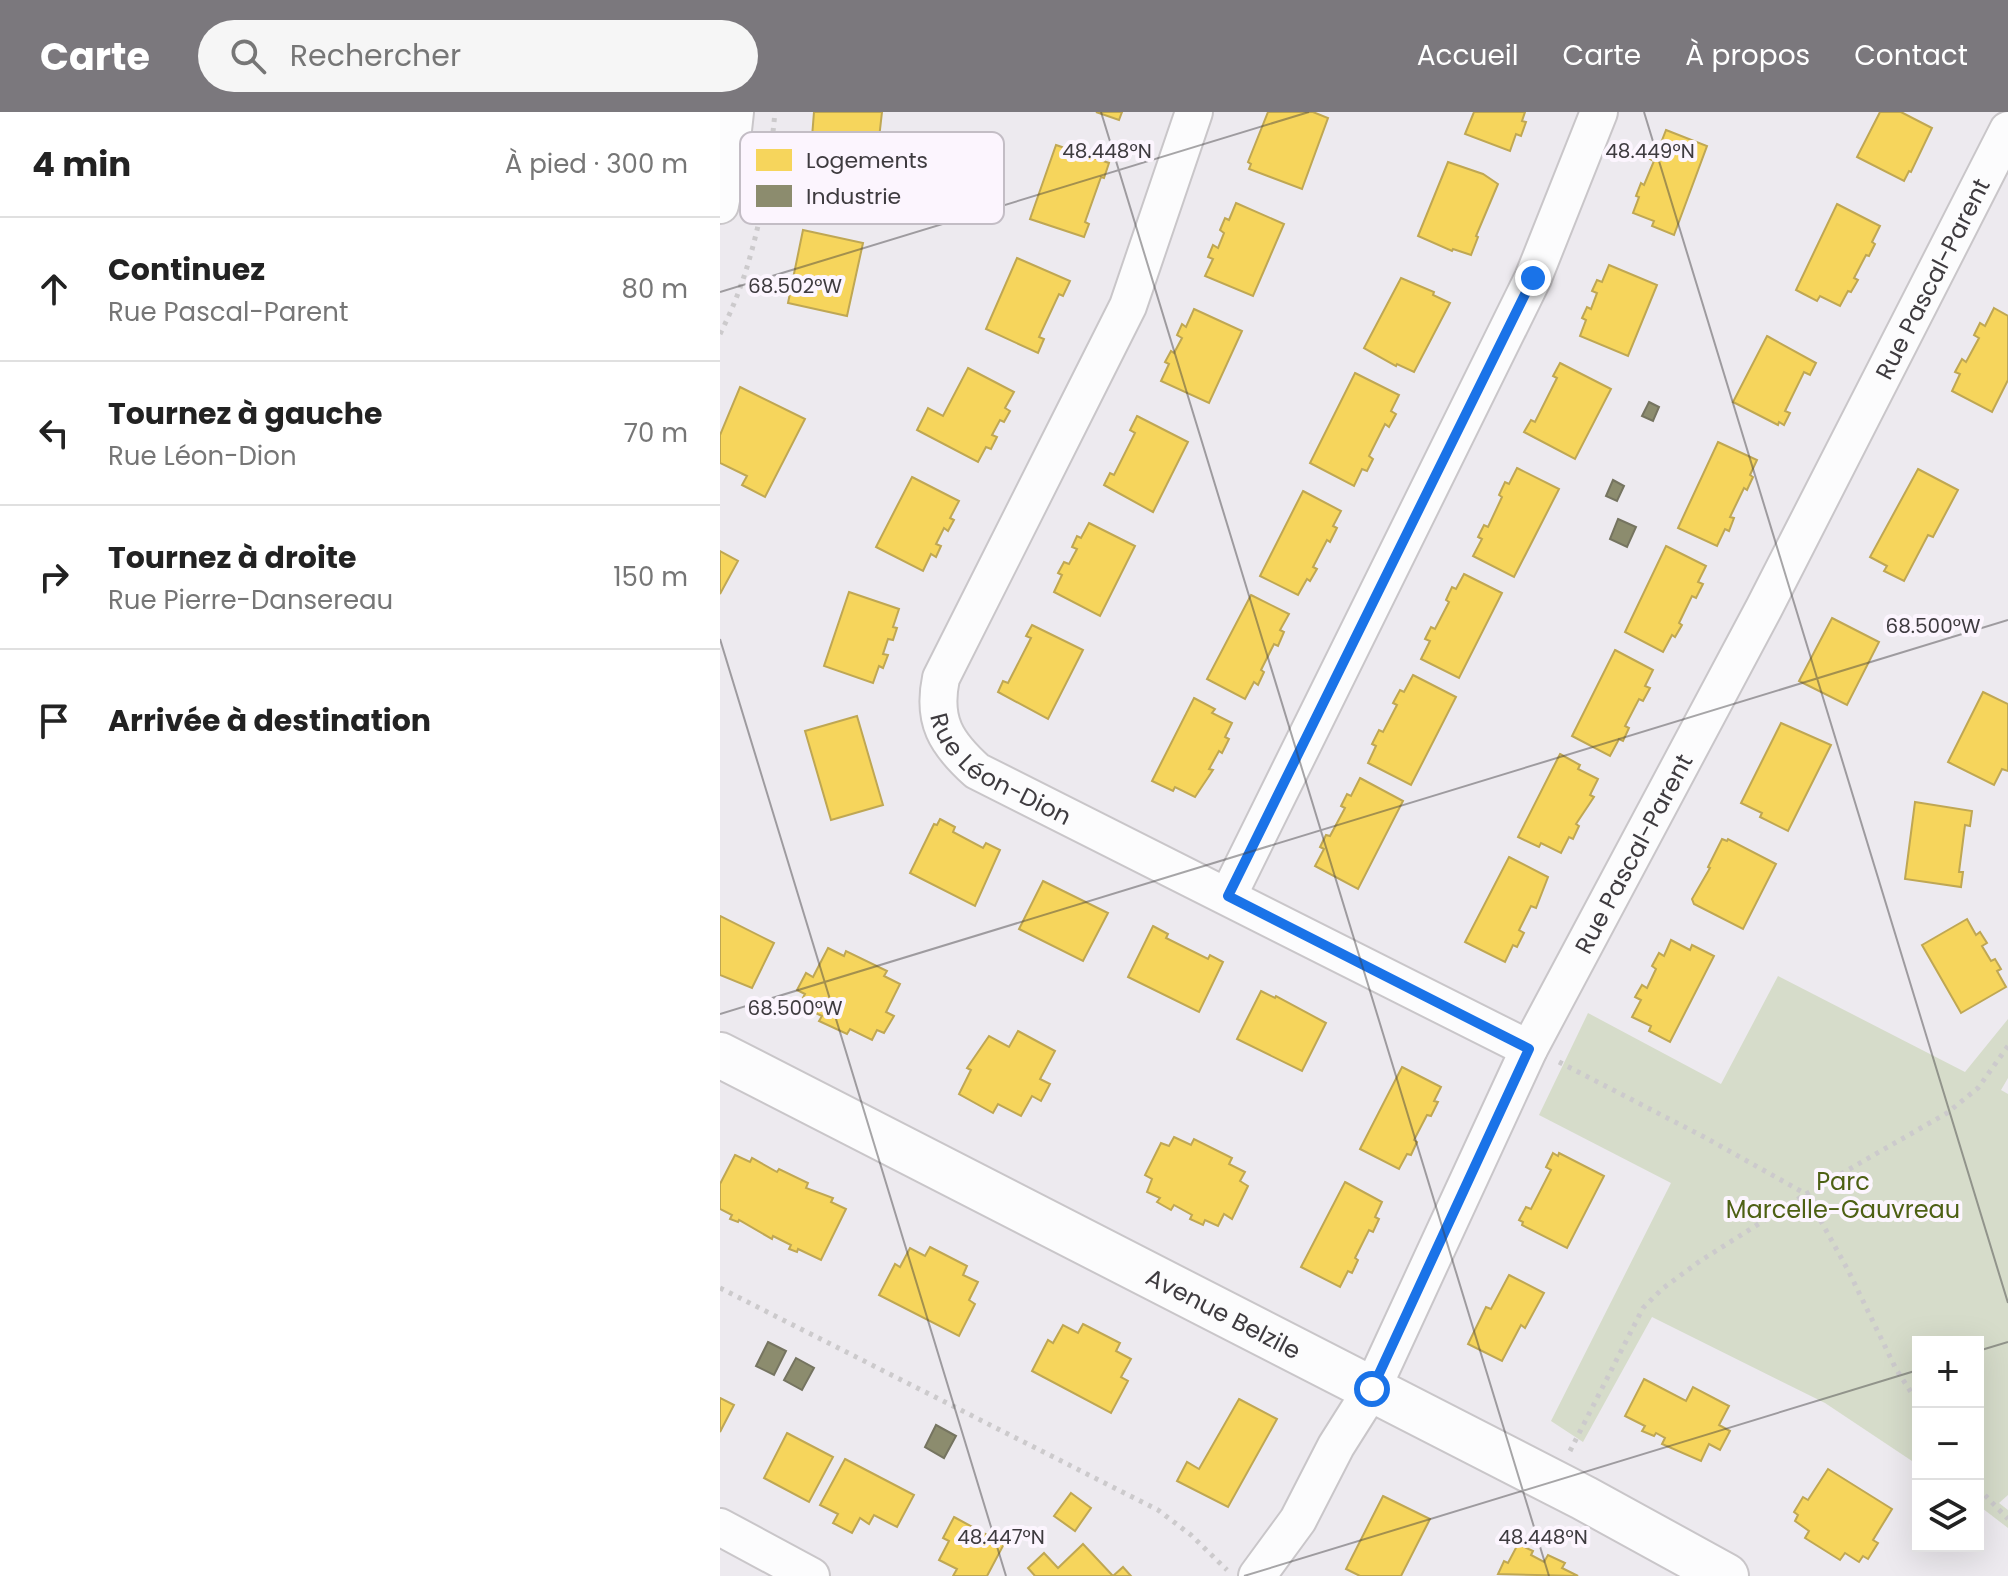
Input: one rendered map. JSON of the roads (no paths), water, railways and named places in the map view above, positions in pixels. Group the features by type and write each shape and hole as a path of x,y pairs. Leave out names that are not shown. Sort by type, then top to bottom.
{"street":[{"path":"720,205 735,112"},
{"name":"Rue Léon-Dion","path":"1194,112 1128,306 941,678 939,713 943,731 954,751 977,771 1529,1049"},
{"path":"1228,896 1533,278 1599,112"},
{"name":"Rue Pascal-Parent","path":"1257,1576 1298,1520 1336,1446 1372,1389 1529,1049 1764,608 2008,130"},
{"name":"Avenue Belzile","path":"720,1055 1554,1483 1726,1576"},
{"path":"720,1527 811,1576"}],"park label":[{"name":"Parc Marcelle-Gauvreau","path":"1843,1195"}]}
